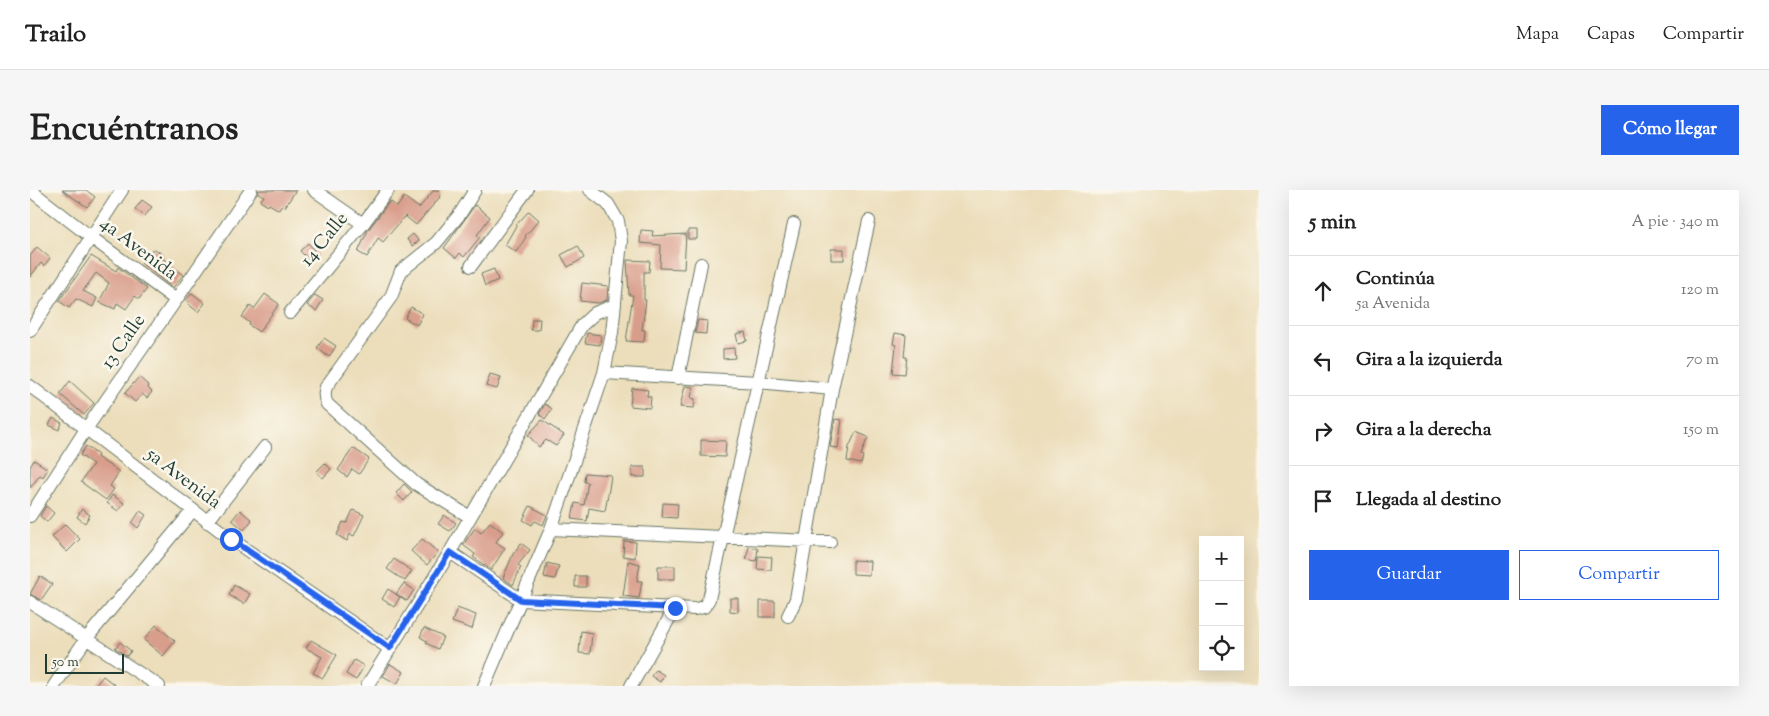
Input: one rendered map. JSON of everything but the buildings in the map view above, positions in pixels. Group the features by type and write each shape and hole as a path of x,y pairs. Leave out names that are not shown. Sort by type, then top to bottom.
{"street":[{"name":"4a Avenida","path":"30,190 176,300"},
{"path":"30,331 122,190"},
{"name":"13 Calle","path":"30,516 86,429 250,190"},
{"path":"314,190 363,224"},
{"name":"14 Calle","path":"290,313 363,224 388,190"},
{"path":"470,517 416,484 327,404 324,399 324,393 326,386 391,296 401,271 436,244 460,214 475,190"},
{"path":"471,266 526,190"},
{"path":"484,686 551,529 604,373 612,334 621,241 618,221 608,204 590,190"},
{"path":"788,616 796,599 832,389 868,222"},
{"path":"450,552 521,600 695,610 704,607 710,600 794,224"},
{"path":"678,378 701,264"},
{"path":"367,686 450,552 582,325 595,313 615,305"},
{"path":"604,373 758,382 832,389"},
{"name":"5a Avenida","path":"30,386 231,539 390,648"},
{"path":"208,522 265,447"},
{"path":"54,686 86,639 193,510"},
{"path":"551,529 830,542"},
{"path":"30,602 159,686"},
{"path":"631,686 675,608"}],"route":[{"path":"231,539 390,648 450,552 521,600 675,608"}]}
